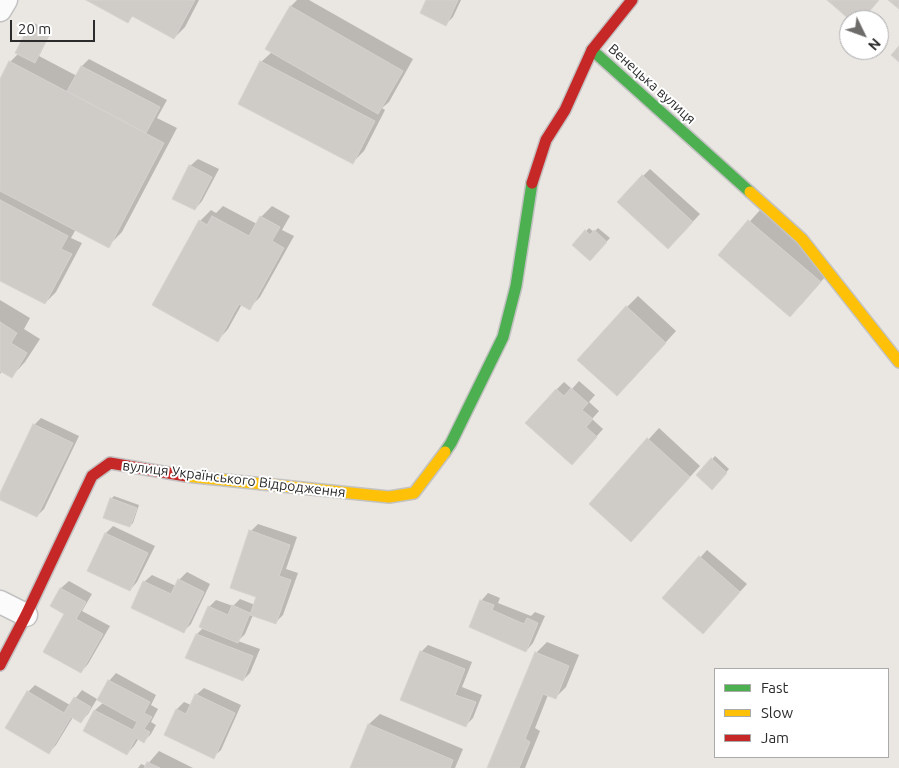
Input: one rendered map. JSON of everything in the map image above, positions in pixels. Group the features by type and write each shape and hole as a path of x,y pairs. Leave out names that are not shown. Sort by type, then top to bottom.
{"street":[{"path":"0,10 6,0"},
{"path":"592,50 632,0"},
{"name":"Венецька вулиця","path":"414,493 451,443 503,337 516,286 532,183 546,140 565,110 592,50 802,239 899,362"},
{"name":"вулиця Українського Відродження","path":"0,665 92,476 110,463 177,474 389,497 414,493"},
{"path":"0,602 26,615"}],"building":[{"path":"86,0 195,0 174,39 132,16 128,23"},
{"path":"426,0 458,0 446,26 420,13"},
{"path":"827,0 879,0 870,10 839,10"},
{"path":"888,0 899,0 899,9"},
{"path":"290,6 403,71 378,114 265,49"},
{"path":"29,26 48,36 35,63 15,53"},
{"path":"899,46 899,62 891,55"},
{"path":"9,61 164,143 109,248 0,191 0,79"},
{"path":"260,61 375,121 353,164 238,104"},
{"path":"81,66 160,107 146,133 67,91"},
{"path":"189,165 212,177 195,210 172,199"},
{"path":"642,175 693,222 668,249 617,202"},
{"path":"0,200 68,236 61,249 72,254 45,304 0,281"},
{"path":"212,216 249,236 260,216 280,227 272,241 284,248 250,310 239,304 218,342 152,305 199,220 207,225"},
{"path":"748,220 821,282 790,317 718,255"},
{"path":"585,230 590,235 594,230 607,242 590,261 572,245"},
{"path":"626,306 666,343 617,396 577,360"},
{"path":"0,322 17,333 11,343 27,353 12,378 0,371"},
{"path":"571,388 588,403 582,410 593,419 586,427 597,437 572,465 525,423 556,389 564,396"},
{"path":"33,424 73,443 37,517 0,500 0,493"},
{"path":"647,438 690,477 631,542 589,504"},
{"path":"711,458 727,473 712,490 696,475"},
{"path":"110,498 137,508 130,527 103,518"},
{"path":"249,530 290,545 279,576 291,580 276,624 250,615 256,597 230,588"},
{"path":"105,533 148,553 130,591 87,571"},
{"path":"699,556 740,592 703,634 662,598"},
{"path":"178,579 204,592 184,633 131,608 143,581 171,594"},
{"path":"60,588 86,602 76,619 103,634 81,673 43,652 64,614 50,606"},
{"path":"480,600 494,605 492,610 524,624 527,618 538,623 526,652 469,627"},
{"path":"232,605 250,613 238,643 199,627 208,606 228,615"},
{"path":"196,634 253,656 243,681 185,658"},
{"path":"420,651 465,669 455,695 476,702 466,727 400,700"},
{"path":"535,652 569,666 556,699 543,694 525,739 530,742 519,768 487,768"},
{"path":"108,680 150,702 144,713 152,717 144,729 150,732 144,743 136,738 127,755 83,731 94,710 133,730 137,722 97,700"},
{"path":"27,691 64,713 74,697 91,707 81,723 71,717 49,754 5,728"},
{"path":"195,694 235,713 214,759 164,735 176,709 186,714"},
{"path":"368,724 453,760 450,768 350,768"},
{"path":"147,762 160,768 144,768"}],"traffic: fast":[{"path":"592,50 750,192"},
{"path":"445,452 503,337 516,286 532,183"}],"traffic: slow":[{"path":"750,192 802,239 899,362"},
{"path":"186,476 389,497 414,493 445,452"}],"traffic: jam":[{"path":"532,183 546,140 565,110 592,50 632,0"},
{"path":"0,665 92,476 110,463 186,476"}]}
